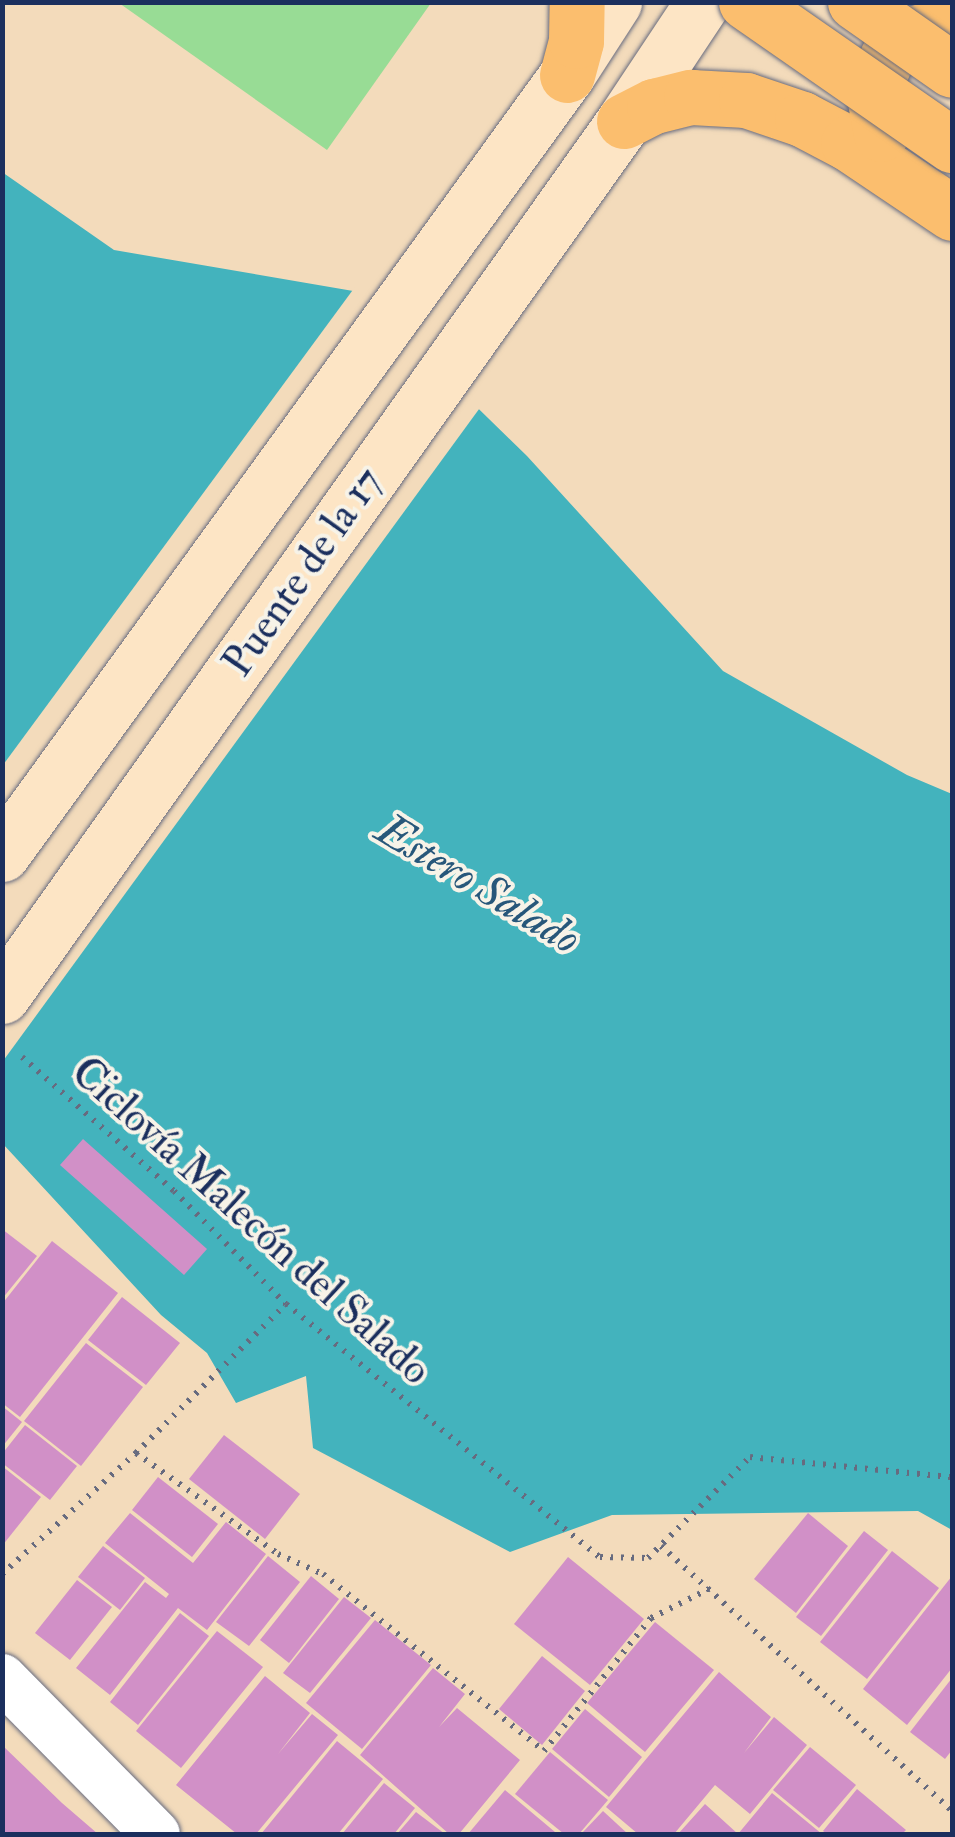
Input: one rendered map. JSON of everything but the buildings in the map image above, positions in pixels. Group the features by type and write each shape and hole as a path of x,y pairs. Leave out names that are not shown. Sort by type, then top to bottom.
{"main road":[{"path":"556,89 576,41 577,2"},
{"name":"Puente de la 17","path":"2,854 556,89 614,2"},
{"name":"Puente de la 17","path":"2,996 614,135 703,2"},
{"path":"746,2 952,145"},
{"path":"854,2 952,70"},
{"path":"932,200 891,158 878,127 874,90 888,57 914,33 952,23"},
{"path":"614,135 654,106 691,98 746,100 802,120 848,144 932,200"}],"street":[{"path":"2,1678 156,1834"}],"path":[{"name":"Ciclovía Malecón del Salado","path":"22,1057 174,1191 286,1304 600,1557 648,1558 661,1546"},
{"path":"2,1574 136,1453 286,1304"},
{"path":"136,1453 278,1554 323,1574 544,1751 651,1618 709,1589"},
{"path":"952,1477 750,1457 661,1546 952,1810"}],"green space":[{"path":"119,3 431,3 327,150"}],"water":[{"name":"Estero Salado","path":"2,172 114,250 359,292 527,456 723,671 907,775 952,794 952,1530 918,1511 612,1515 510,1552 313,1448 306,1376 236,1403 207,1353 161,1315 3,1144"}],"pier":[{"path":"355,287 482,405 3,1061 3,765"}]}
